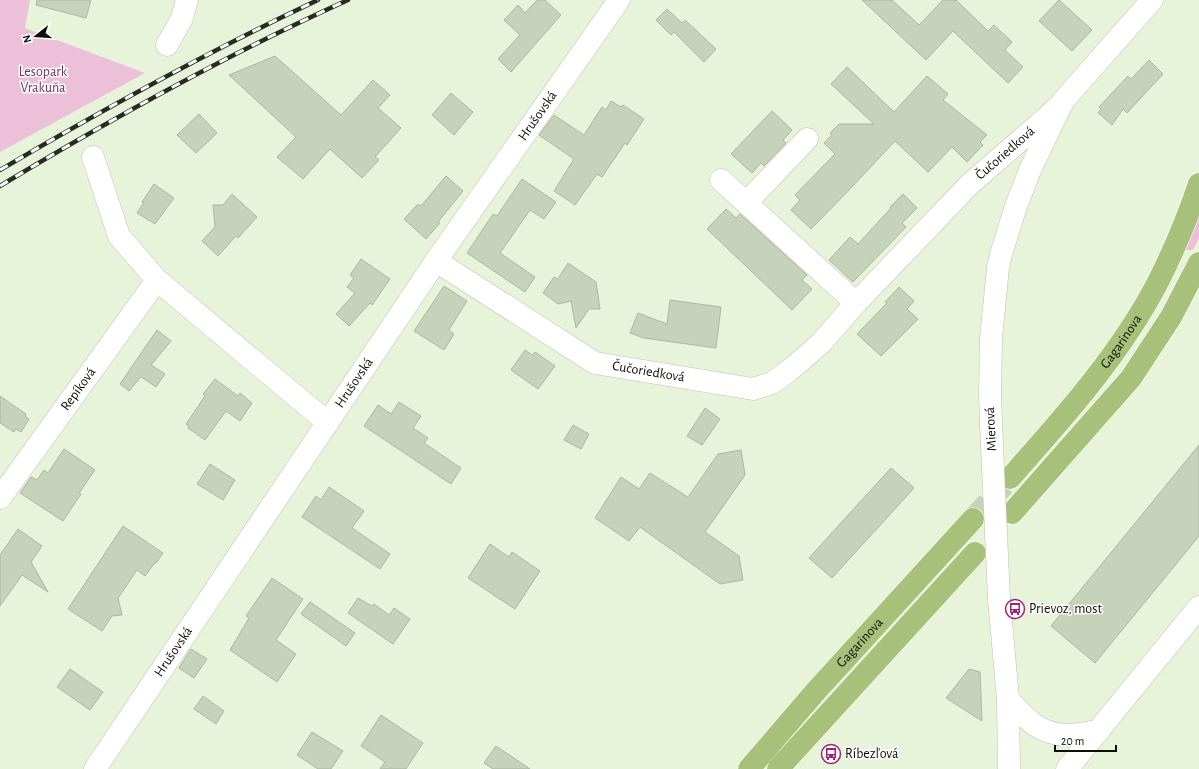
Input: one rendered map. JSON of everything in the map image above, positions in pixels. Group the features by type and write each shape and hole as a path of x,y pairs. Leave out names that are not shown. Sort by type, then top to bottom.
{"main road":[{"name":"Gagarinova","path":"1010,478 1087,390 1143,308 1158,282 1171,254 1199,184"},
{"name":"Gagarinova","path":"1012,513 1131,378 1171,317 1199,263"},
{"name":"Gagarinova","path":"749,769 816,691 973,519"},
{"name":"Gagarinova","path":"778,769 975,553"}],"street":[{"path":"167,45 182,18 187,0"},
{"name":"Hrušovská","path":"95,769 436,261 618,0"},
{"name":"Čučoriedková","path":"436,261 595,363 753,389 772,383 790,370 820,343 856,303 970,184 1047,117 1063,101 1152,0"},
{"name":"Mierová","path":"1009,769 1008,699 999,598 991,423 990,338 992,313 1001,254 1016,206 1030,170 1063,101"},
{"path":"746,203 807,140"},
{"path":"93,157 119,236 157,280 328,423"},
{"path":"721,180 856,303"},
{"name":"Repíková","path":"0,498 157,280"},
{"path":"1067,769 1199,607"},
{"path":"1008,699 1038,728 1068,735 1099,731"},
{"path":"1084,769 1099,731"}],"green space":[{"name":"Lesopark Vrakuňa","path":"0,0 30,0 25,28 145,73 0,152"},
{"path":"1199,214 1199,238 1193,250 1186,250"}],"building":[{"path":"37,0 91,0 86,18 36,5"},
{"path":"537,0 545,0 561,15 511,72 498,59 520,35 504,20 518,5 525,13"},
{"path":"862,0 892,0 919,25 943,0 956,0 988,31 994,25 1012,42 1005,50 1023,67 1008,83 953,31 926,60"},
{"path":"1059,0 1092,30 1072,51 1039,21"},
{"path":"667,9 682,23 685,20 716,49 704,62 674,32 671,35 656,20"},
{"path":"275,56 341,115 373,80 390,95 378,108 401,128 375,157 379,160 362,178 330,149 303,179 277,157 296,137 229,75"},
{"path":"1149,60 1163,74 1127,113 1123,109 1112,125 1098,113 1101,109 1099,107 1128,76 1131,79"},
{"path":"847,67 894,112 927,76 948,94 943,100 987,135 980,142 983,145 967,162 952,147 928,172 895,141 811,229 791,210 800,200 795,195 835,154 824,143 832,135 830,133 839,124 874,124 831,84"},
{"path":"451,93 473,112 454,135 432,115"},
{"path":"611,101 621,107 623,105 644,119 627,145 625,143 602,177 597,174 575,205 554,191 574,159 539,135 554,115 584,135 602,107 606,110"},
{"path":"772,111 792,130 783,140 786,143 764,166 761,163 752,173 731,154"},
{"path":"199,114 217,133 196,153 177,135"},
{"path":"446,176 463,191 438,222 440,223 426,239 404,219 418,204 421,206"},
{"path":"522,179 556,202 544,219 530,210 500,253 535,277 525,292 467,253 493,214 497,216"},
{"path":"154,184 174,198 155,224 137,213 144,202 142,202"},
{"path":"232,194 257,217 238,238 236,236 218,256 202,241 215,227 213,205 223,205"},
{"path":"903,194 917,208 902,223 906,227 853,282 829,260 850,237 858,244"},
{"path":"726,209 736,218 740,214 807,275 802,280 812,289 792,310 707,229"},
{"path":"361,259 390,279 372,305 370,303 349,326 336,314 355,293 347,287 354,278 350,275"},
{"path":"568,263 596,282 600,309 589,309 576,328 571,301 558,304 543,293 554,277 558,279"},
{"path":"444,286 467,301 449,330 454,334 444,350 414,331"},
{"path":"899,287 914,301 907,309 918,319 881,356 857,334 887,303 885,302"},
{"path":"670,300 721,307 716,348 644,338 630,333 638,313 667,324"},
{"path":"157,330 171,341 151,365 165,374 156,387 141,377 129,391 120,384"},
{"path":"525,350 532,355 535,352 555,366 538,389 511,370"},
{"path":"215,379 238,396 240,393 252,403 240,421 226,411 205,440 188,428 189,426 186,424 205,396 203,394"},
{"path":"0,396 26,414 25,416 29,419 21,432 16,429 14,432 0,423"},
{"path":"399,402 421,416 413,428 428,438 424,443 461,468 451,484 364,426 378,405 391,414"},
{"path":"705,408 720,419 702,445 687,436"},
{"path":"573,425 589,434 581,449 564,440"},
{"path":"1199,445 1199,536 1095,663 1051,626"},
{"path":"64,449 95,470 79,493 81,494 63,521 20,493 31,477 37,480 44,470 48,473"},
{"path":"741,450 745,475 705,532 739,556 743,580 720,584 640,527 629,541 595,518 621,477 639,489 650,473 688,497 718,454"},
{"path":"210,464 235,480 223,500 197,484"},
{"path":"891,468 914,488 832,578 809,558"},
{"path":"329,487 364,511 352,528 390,554 380,569 302,517 316,496 321,500"},
{"path":"123,526 163,553 145,576 137,570 118,598 122,615 112,616 102,631 68,609"},
{"path":"18,529 42,546 31,562 48,592 22,575 0,606 0,555"},
{"path":"490,544 509,557 512,552 540,571 515,609 468,578"},
{"path":"272,578 303,599 276,640 296,654 277,682 230,650 249,618 246,616"},
{"path":"358,598 372,606 374,604 389,615 394,608 410,619 393,644 348,613"},
{"path":"310,602 355,633 346,646 301,614"},
{"path":"191,649 207,659 194,678 179,668"},
{"path":"70,669 103,692 90,710 57,687"},
{"path":"969,669 980,672 982,721 946,698"},
{"path":"203,696 224,711 216,724 194,709"},
{"path":"381,715 423,743 406,769 380,769 385,762 361,746"},
{"path":"312,732 343,751 331,769 318,769 297,755"},
{"path":"496,746 530,769 493,769 484,763"}],"tunnel":[{"path":"973,519 1004,485"}],"railway":[{"path":"0,170 157,81 277,19 318,0"},
{"path":"0,186 171,88 259,42 348,0"}],"place":[{"name":"Prievoz, most","path":"1015,609"},
{"name":"Ríbezľová","path":"831,754"}]}
